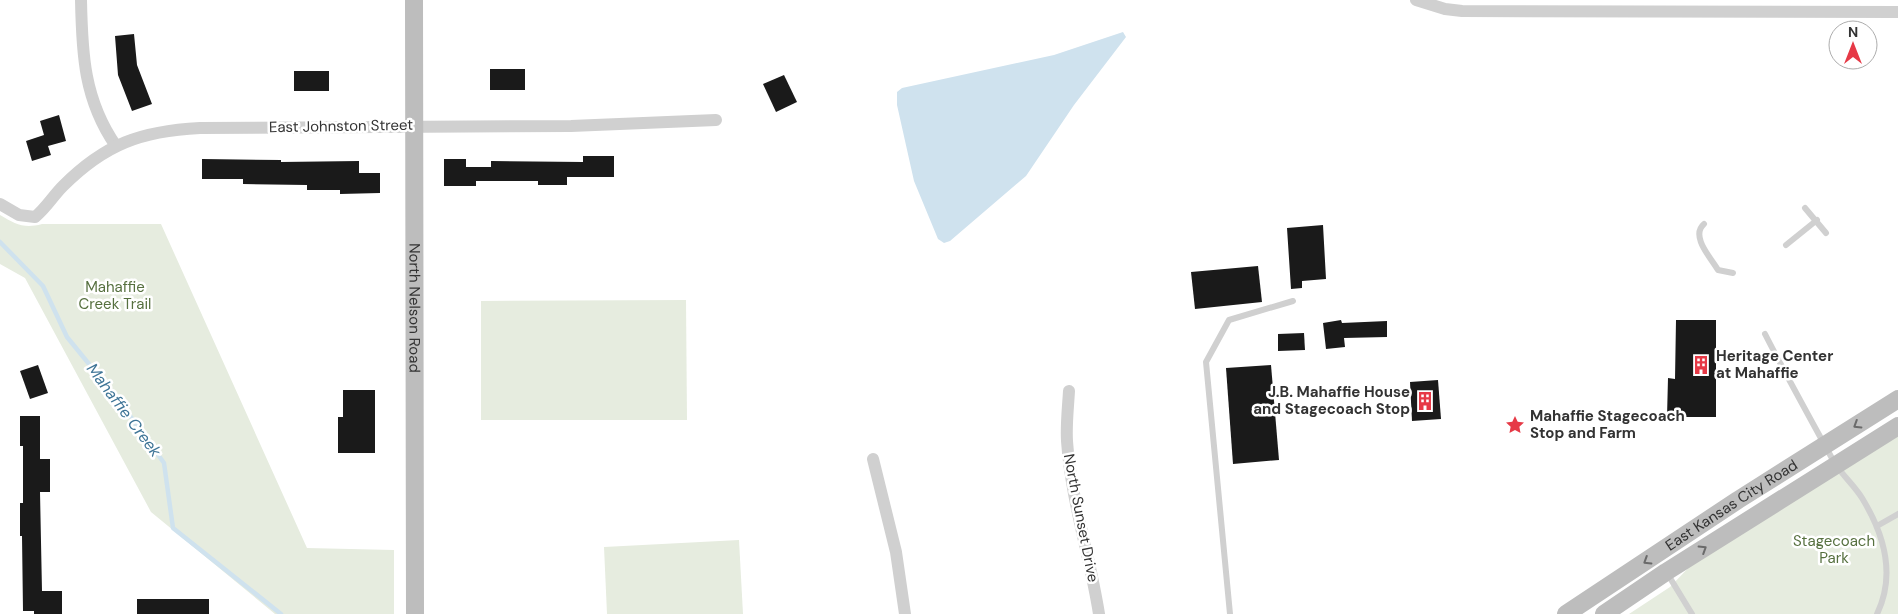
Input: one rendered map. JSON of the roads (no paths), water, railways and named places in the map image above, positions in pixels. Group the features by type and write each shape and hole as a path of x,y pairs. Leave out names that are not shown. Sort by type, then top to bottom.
{"street":[{"path":"81,0 83,60 89,89 103,127 116,146"},
{"name":"North Nelson Road","path":"414,0 415,614"},
{"path":"1416,0 1462,12 1898,12"},
{"name":"East Johnston Street","path":"0,204 19,215 36,217 84,165 116,146 144,135 170,130 200,128 571,126 716,120"},
{"name":"North Sunset Drive","path":"1068,391 1067,440 1074,492 1094,579 1099,614"},
{"name":"East Kansas City Road","path":"1566,614 1738,500 1898,399"},
{"name":"East Kansas City Road","path":"1604,614 1666,572 1898,426"},
{"path":"874,459 896,552 905,614"}],"lane":[{"path":"1805,208 1826,233"},
{"path":"1786,245 1817,220"},
{"path":"1704,224 1699,232 1700,242 1718,270 1733,273"},
{"path":"1230,614 1206,362 1229,320 1293,301"},
{"path":"1766,334 1836,465 1862,498 1877,526 1885,556 1886,588 1877,614"},
{"path":"1877,526 1898,514"},
{"path":"1666,572 1692,614"}],"water":[{"path":"1123,32 1126,37 1074,105 1026,176 950,241 944,243 938,239 914,181 897,105 897,92 902,88 1054,55"}],"waterway":[{"name":"Mahaffie Creek","path":"0,242 43,286 67,337 120,402 164,463 173,528 281,614"}],"place":[{"name":"Heritage Center at Mahaffie","path":"1701,365"},
{"name":"J.B. Mahaffie House and Stagecoach Stop","path":"1425,401"},
{"name":"Mahaffie Stagecoach Stop and Farm","path":"1515,425"}],"park label":[{"name":"Mahaffie Creek Trail","path":"115,296"},
{"name":"Stagecoach Park","path":"1834,550"}]}
